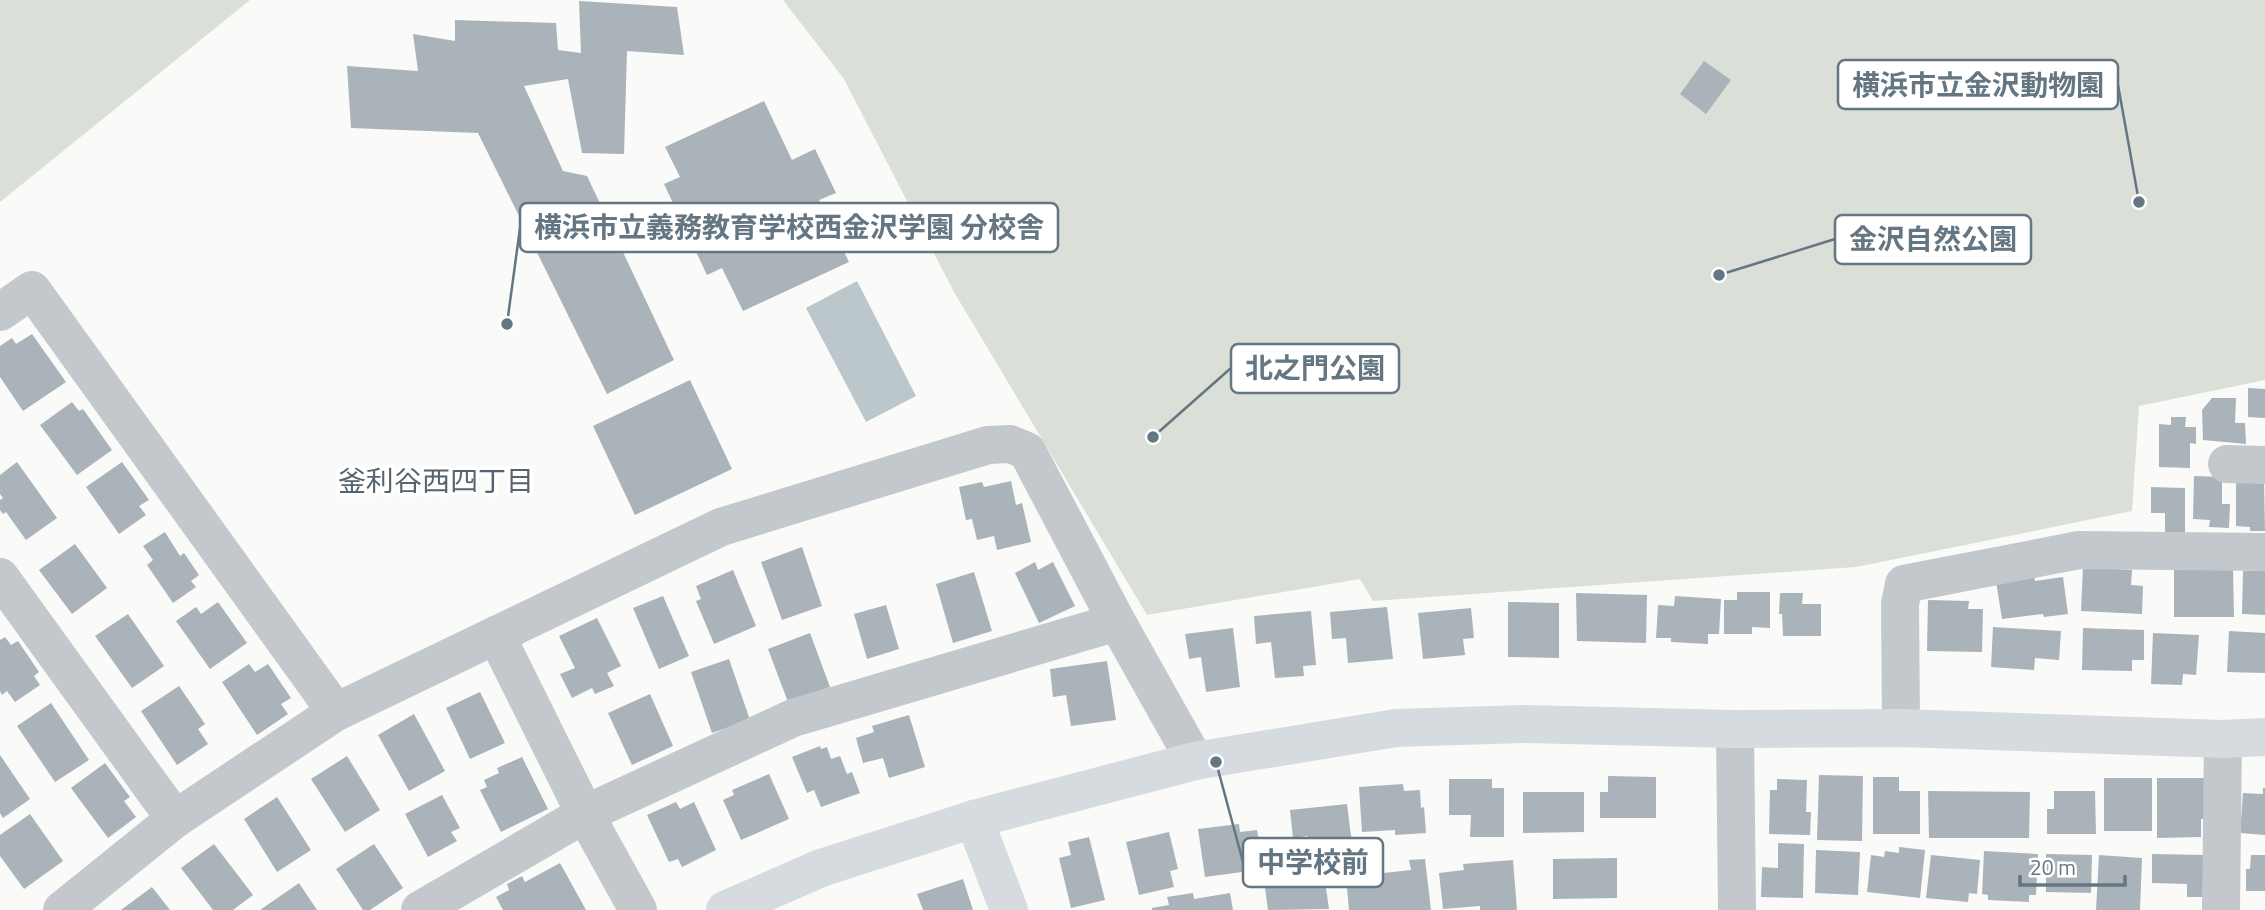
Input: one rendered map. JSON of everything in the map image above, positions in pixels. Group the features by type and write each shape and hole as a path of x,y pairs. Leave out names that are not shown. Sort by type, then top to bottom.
{"street":[{"path":"0,312 32,290 336,712"},
{"path":"62,910 175,819 336,712 721,527 988,445 1010,444 1027,451 1117,622 1195,761"},
{"path":"2227,464 2265,465"},
{"path":"1901,728 1900,604 1904,584 2079,550 2265,552"},
{"path":"0,578 175,819"},
{"path":"420,910 585,814 793,718 1117,622"},
{"path":"496,635 585,814 638,910"},
{"path":"725,910 821,868 974,819 1195,761 1396,728 1524,724 1735,729 1901,728 2222,739 2265,737"},
{"path":"1735,729 1737,910"},
{"path":"2221,910 2222,739"},
{"path":"974,819 1009,910"}],"shaded area":[{"path":"0,0 250,0 0,202"},
{"path":"783,0 2265,0 2265,380 2139,406 2132,511 1856,567 1373,601 1360,579 1147,615 954,292 844,79"},
{"path":"857,281 916,396 866,422 806,308"}],"building":[{"path":"579,1 677,7 684,55 627,51 624,154 582,153 568,79 524,86 563,171 587,176 674,360 607,394 478,133 351,128 347,66 418,71 413,34 455,41 455,20 556,23 558,50 581,53"},
{"path":"1704,61 1731,80 1706,114 1680,94"},
{"path":"764,101 792,160 815,149 836,193 819,200 849,262 743,311 722,268 707,275 664,184 680,177 665,147"},
{"path":"32,334 66,382 23,411 0,377 0,346 12,338 16,344"},
{"path":"690,380 732,469 635,515 593,426"},
{"path":"2248,388 2265,389 2265,418 2248,417"},
{"path":"2212,398 2236,398 2235,423 2245,423 2246,444 2203,440 2202,410"},
{"path":"72,402 79,411 83,409 112,450 77,475 40,425"},
{"path":"2171,417 2186,417 2185,427 2196,427 2196,444 2190,443 2190,468 2159,467 2159,424 2171,425"},
{"path":"17,462 57,518 26,540 6,512 3,514 0,510 0,500 3,498 0,494 0,475"},
{"path":"122,462 149,500 139,506 146,515 119,534 86,487"},
{"path":"2194,476 2222,477 2222,504 2230,504 2229,528 2209,527 2210,520 2193,519"},
{"path":"2236,479 2264,480 2265,531 2250,531 2250,527 2236,526"},
{"path":"1011,481 1016,505 1022,503 1031,542 997,550 994,536 977,540 972,519 966,520 959,487 982,482 984,487"},
{"path":"2151,487 2185,488 2185,534 2165,534 2165,513 2151,513"},
{"path":"165,532 180,556 184,553 199,575 191,581 196,587 173,603 147,565 153,560 143,546"},
{"path":"75,544 107,588 72,614 39,570"},
{"path":"802,547 822,606 782,620 761,562"},
{"path":"1035,562 1038,570 1053,562 1075,606 1039,623 1015,573"},
{"path":"2083,567 2132,570 2131,585 2143,586 2142,614 2081,611"},
{"path":"2174,568 2233,568 2234,617 2174,617"},
{"path":"733,570 756,626 714,644 696,601 701,599 696,586"},
{"path":"2243,571 2265,571 2265,615 2242,614"},
{"path":"974,572 992,631 953,643 936,584"},
{"path":"2034,575 2035,581 2063,577 2068,614 2002,619 1996,581"},
{"path":"1737,592 1770,592 1770,628 1752,627 1752,634 1724,634 1724,600 1737,600"},
{"path":"1576,593 1647,595 1646,643 1577,641"},
{"path":"1780,593 1803,593 1802,604 1821,604 1821,636 1783,636 1782,614 1779,614"},
{"path":"663,596 689,656 659,669 633,608"},
{"path":"1675,596 1721,599 1719,634 1708,634 1708,644 1671,642 1671,638 1656,638 1658,605 1674,606"},
{"path":"1928,600 1969,601 1968,609 1983,609 1982,652 1927,651"},
{"path":"218,602 247,643 210,669 176,621 196,607 201,614"},
{"path":"1508,602 1559,603 1559,658 1508,657"},
{"path":"886,605 899,649 867,659 854,614"},
{"path":"1387,607 1393,659 1348,663 1346,638 1332,639 1330,612"},
{"path":"1471,608 1474,638 1463,639 1465,655 1423,659 1418,613"},
{"path":"1311,611 1316,665 1303,666 1304,676 1275,678 1271,642 1256,644 1254,616"},
{"path":"128,614 164,666 132,688 95,636"},
{"path":"597,618 621,666 607,673 614,686 595,694 592,688 572,698 560,674 575,668 559,636"},
{"path":"1993,627 2061,631 2059,660 2035,658 2034,670 1991,667"},
{"path":"1233,628 1240,687 1206,692 1201,657 1189,659 1185,634"},
{"path":"2083,628 2144,630 2144,660 2132,660 2132,671 2082,670"},
{"path":"2229,631 2265,633 2265,673 2227,672"},
{"path":"810,633 830,687 788,702 768,649"},
{"path":"2153,633 2199,635 2196,675 2183,674 2182,685 2151,684"},
{"path":"5,637 11,645 18,641 39,672 34,676 40,685 15,702 7,691 2,695 0,691 0,640"},
{"path":"729,659 750,720 712,733 691,672"},
{"path":"1107,661 1116,720 1071,726 1066,695 1053,697 1050,669"},
{"path":"249,664 255,672 268,664 291,698 281,704 288,714 257,735 222,682"},
{"path":"179,686 205,724 198,729 208,744 177,765 141,711"},
{"path":"480,692 505,743 470,759 446,708"},
{"path":"650,694 673,746 632,765 608,713"},
{"path":"51,703 89,760 55,782 17,726"},
{"path":"414,714 445,771 409,791 378,735"},
{"path":"909,715 925,767 889,778 883,758 863,763 856,738 874,732 872,726"},
{"path":"820,746 821,749 827,747 831,759 840,756 847,774 852,772 860,793 821,807 814,790 807,793 792,757"},
{"path":"0,755 30,799 3,818 0,813"},
{"path":"347,756 380,810 345,832 311,779"},
{"path":"522,757 548,809 501,832 480,790 487,787 484,780 499,773 497,768"},
{"path":"105,763 130,797 124,801 136,817 108,838 71,788"},
{"path":"769,774 789,819 741,840 723,800 734,795 732,790"},
{"path":"1819,775 1863,776 1862,841 1817,840"},
{"path":"1608,776 1656,777 1656,818 1600,818 1600,792 1608,792"},
{"path":"1873,777 1899,777 1899,791 1920,791 1920,834 1873,834"},
{"path":"2104,778 2152,778 2152,831 2104,831"},
{"path":"2157,778 2207,778 2207,819 2201,819 2201,837 2157,838"},
{"path":"1449,779 1492,779 1492,788 1504,788 1504,837 1470,837 1471,815 1449,815"},
{"path":"1777,779 1807,780 1806,812 1811,812 1810,835 1769,834 1770,790 1777,790"},
{"path":"1403,784 1404,791 1420,790 1426,833 1395,835 1395,830 1362,832 1359,787"},
{"path":"2263,788 2265,835 2240,833 2243,793 2263,794"},
{"path":"1928,791 2030,792 2029,838 1929,838"},
{"path":"2054,791 2095,791 2096,834 2047,834 2047,809 2054,809"},
{"path":"1523,792 1584,792 1584,832 1523,833"},
{"path":"442,795 460,828 451,832 457,841 428,857 405,814"},
{"path":"277,797 311,850 277,872 244,819"},
{"path":"676,802 680,809 694,802 716,850 682,867 678,859 669,862 647,815"},
{"path":"1347,804 1352,844 1309,849 1308,836 1293,838 1290,810"},
{"path":"30,814 63,861 24,889 0,856 0,835"},
{"path":"1239,824 1240,832 1257,830 1264,869 1205,877 1198,829"},
{"path":"1169,832 1178,869 1170,871 1174,887 1139,895 1126,842"},
{"path":"1089,837 1105,900 1071,908 1059,858 1071,855 1068,842"},
{"path":"1778,843 1804,844 1803,898 1761,897 1762,867 1778,868"},
{"path":"214,844 253,895 233,910 213,910 181,868"},
{"path":"374,844 403,888 370,910 363,910 336,869"},
{"path":"1899,847 1925,850 1920,898 1867,892 1871,855 1884,857 1885,851 1899,853"},
{"path":"1816,850 1860,852 1858,895 1815,893"},
{"path":"1984,851 2038,854 2036,895 2029,895 2029,902 1988,900 1988,895 1982,894"},
{"path":"2046,854 2092,855 2091,893 2046,892"},
{"path":"2152,854 2206,855 2206,897 2187,897 2187,884 2152,883"},
{"path":"1931,855 1980,860 1977,894 1969,893 1968,902 1926,898"},
{"path":"2099,855 2142,858 2140,910 2096,910"},
{"path":"2251,855 2265,855 2265,891 2246,891 2246,869 2250,869"},
{"path":"1617,858 1617,898 1553,899 1553,859"},
{"path":"1425,859 1431,910 1349,910 1346,877 1411,870 1409,860"},
{"path":"1513,860 1517,910 1480,910 1480,906 1443,909 1439,873 1464,870 1463,864"},
{"path":"560,863 586,910 503,910 496,897 509,890 507,884 522,876 525,882"},
{"path":"963,879 973,910 923,910 917,894"},
{"path":"1325,881 1329,909 1268,910 1265,888"},
{"path":"299,883 317,910 260,910"},
{"path":"152,887 170,910 121,910"},
{"path":"1193,893 1194,899 1230,893 1233,910 1152,910 1169,905 1167,897"}],"place":[{"name":"横浜市立金沢動物園","path":"2139,202"},
{"name":"金沢自然公園","path":"1719,275"},
{"name":"横浜市立義務教育学校西金沢学園 分校舎","path":"507,324"},
{"name":"北之門公園","path":"1153,437"},
{"name":"中学校前","path":"1216,762"}],"district":[{"name":"釜利谷西四丁目","path":"436,480"}]}
